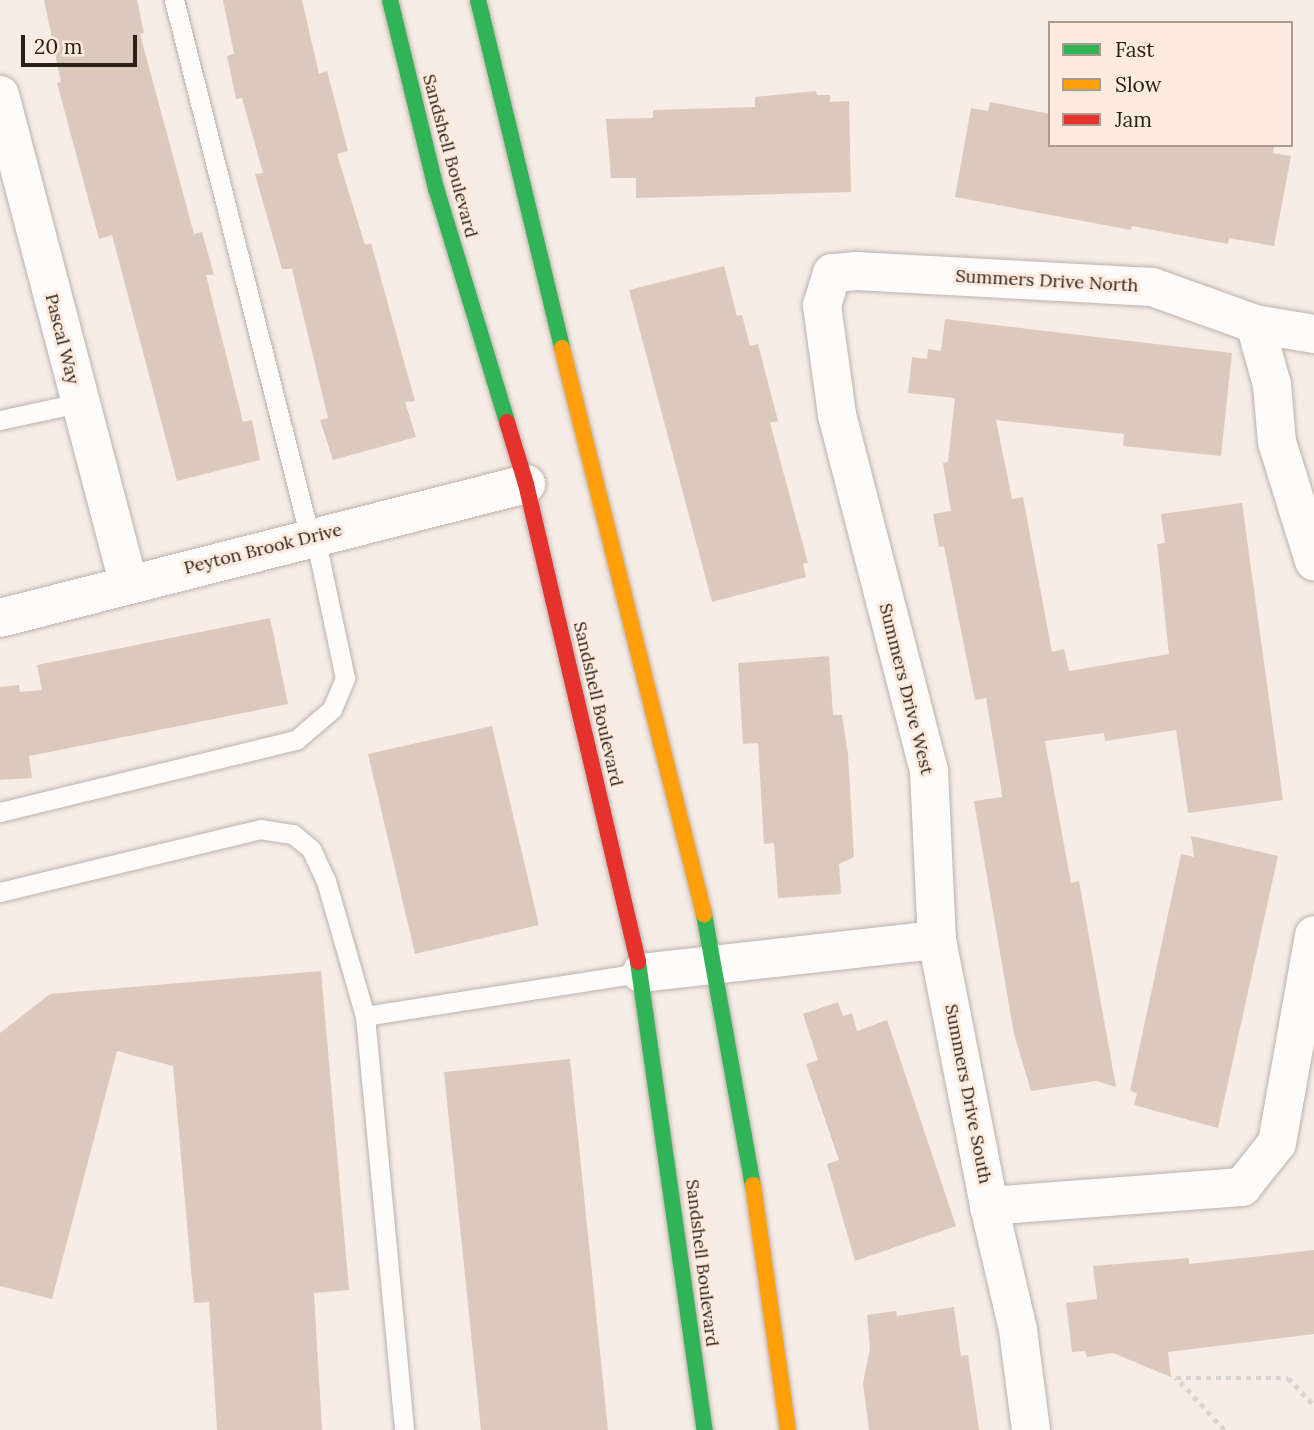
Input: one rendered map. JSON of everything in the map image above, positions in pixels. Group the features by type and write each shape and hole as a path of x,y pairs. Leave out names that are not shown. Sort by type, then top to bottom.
{"street":[{"name":"Sandshell Boulevard","path":"390,0 436,187 526,484 641,973 705,1430"},
{"path":"478,0 716,967 764,1247 788,1430"},
{"name":"Pascal Way","path":"0,95 78,403 128,582"},
{"name":"Summers Drive North","path":"832,273 1152,287 1255,324 1314,334"},
{"name":"Summers Drive West","path":"832,273 822,305 825,350 837,415 929,771 937,940"},
{"path":"1255,324 1272,385 1277,442 1314,561"},
{"name":"Peyton Brook Drive","path":"0,618 128,582 526,484"},
{"name":"Summers Drive South","path":"937,940 989,1206 1242,1187 1277,1143 1314,935"},
{"path":"641,973 716,967 937,940"},
{"path":"989,1206 1018,1330 1031,1430"}],"lane":[{"path":"0,812 296,740 332,709 345,678 313,537 174,0"},
{"path":"0,421 78,403"},
{"path":"0,892 260,829 293,834 311,849 326,881 365,1016 404,1430"},
{"path":"365,1016 641,973"}],"path":[{"path":"1224,1430 1176,1378 1288,1378 1314,1405"}],"building":[{"path":"44,0 137,0 144,33 140,34 194,234 202,232 214,275 206,275 243,422 252,420 260,460 177,481 112,235 99,239 57,83 61,82"},
{"path":"223,0 302,0 319,74 327,71 348,151 337,154 365,245 371,243 415,401 405,402 416,437 333,460 320,420 328,418 292,269 282,269 255,174 263,173 242,98 236,99 227,56 234,54"},
{"path":"816,91 817,95 830,95 830,102 849,101 851,192 636,198 636,178 611,178 606,119 653,118 653,110 755,107 755,97"},
{"path":"990,102 1048,114 1048,147 1274,147 1273,153 1291,156 1274,246 1229,238 1228,244 1132,226 1131,230 955,197 971,108 988,111"},
{"path":"724,266 737,316 742,315 750,346 758,344 778,421 770,423 808,563 803,564 806,577 712,602 629,290"},
{"path":"945,319 1232,353 1221,456 1123,446 1124,434 996,420 1012,499 1023,497 1052,652 1064,649 1069,671 1169,654 1157,544 1165,543 1161,514 1242,503 1283,800 1188,813 1176,730 1105,741 1104,733 1045,741 1071,883 1079,881 1116,1087 1096,1081 1031,1091 1014,1034 974,801 1002,797 1001,788 986,698 975,700 944,546 939,547 933,514 951,511 943,463 948,462 955,398 908,393 912,357 927,359 928,349 941,351"},
{"path":"270,618 288,704 29,756 32,778 0,780 0,687 19,685 20,692 42,690 37,665"},
{"path":"829,656 833,715 842,715 848,754 854,857 839,864 841,894 778,898 774,843 764,844 758,743 743,744 738,663"},
{"path":"492,726 539,925 415,954 368,754"},
{"path":"1191,836 1278,856 1218,1128 1134,1105 1137,1093 1130,1091 1181,854 1194,857"},
{"path":"321,971 349,1290 314,1293 322,1430 217,1430 209,1302 194,1303 173,1066 117,1051 52,1299 0,1286 0,1033 50,994"},
{"path":"838,1002 843,1016 852,1013 857,1031 887,1020 956,1226 855,1261 827,1164 839,1160 806,1064 818,1060 803,1014"},
{"path":"570,1059 608,1430 481,1430 444,1072"},
{"path":"1314,1250 1314,1334 1168,1352 1171,1377 1113,1353 1087,1357 1085,1351 1072,1352 1066,1303 1097,1299 1093,1266 1189,1258 1189,1264"},
{"path":"954,1307 961,1356 968,1355 979,1430 869,1430 863,1383 870,1348 867,1315 896,1311 897,1316"}],"traffic: fast":[{"path":"390,0 436,188 507,422"},
{"path":"478,0 562,348"},
{"path":"704,914 753,1185"},
{"path":"638,962 705,1430"}],"traffic: slow":[{"path":"562,348 704,914"},
{"path":"753,1185 788,1430"}],"traffic: jam":[{"path":"507,422 526,484 638,962"}]}
